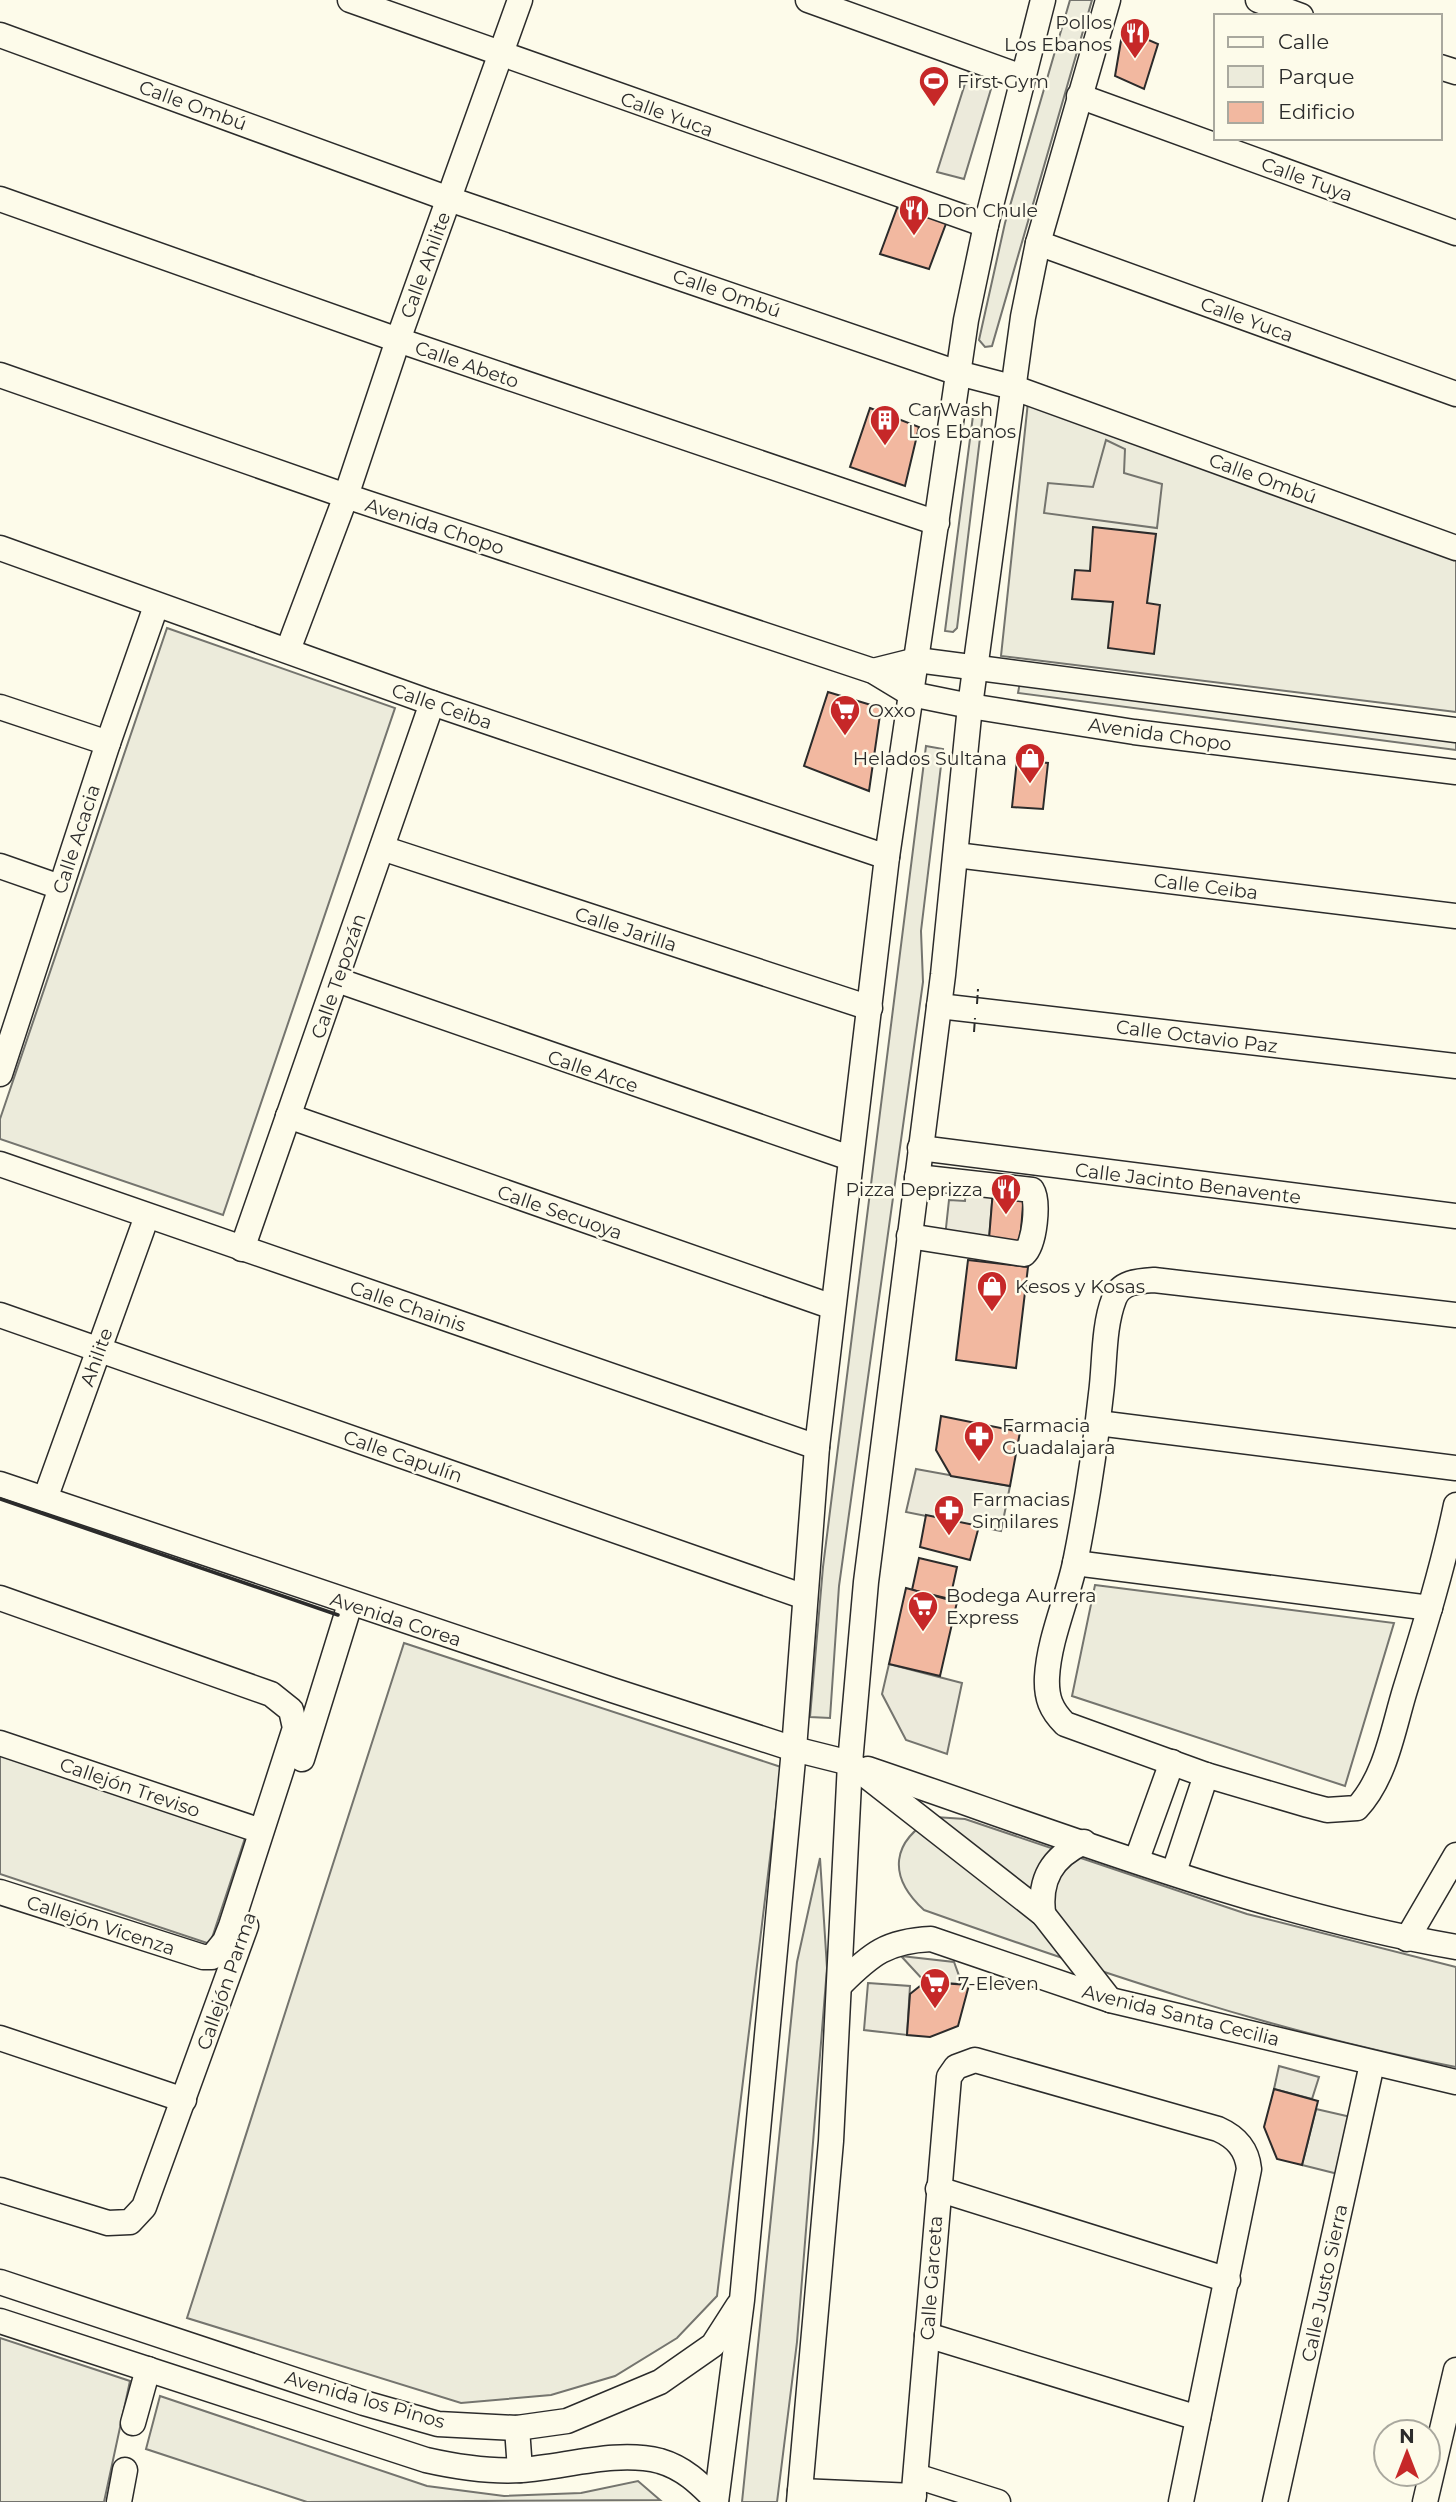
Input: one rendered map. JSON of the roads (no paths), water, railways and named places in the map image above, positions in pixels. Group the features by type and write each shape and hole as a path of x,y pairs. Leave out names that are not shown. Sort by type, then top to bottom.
{"street":[{"name":"Calle Yuca","path":"350,0 986,225"},
{"name":"Calle Ahilite","path":"288,650 346,496 398,340 520,0"},
{"path":"808,0 1022,77"},
{"path":"716,2501 742,2300 794,1749 817,1447 887,857 958,373 986,225 1043,0"},
{"path":"998,2502 914,2491 799,2496 831,2141 841,1984 850,1763 866,1582 939,1006 970,706 999,504 1012,387 1038,243 1108,0"},
{"path":"1258,0 1296,14"},
{"name":"Calle Ombú","path":"0,35 449,199 958,373 1012,387 1456,548"},
{"name":"Calle Tuya","path":"1079,96 1456,233"},
{"name":"Calle Abeto","path":"0,199 398,340 937,523"},
{"name":"Calle Yuca","path":"1038,243 1456,394"},
{"name":"Avenida Chopo","path":"0,375 346,496 873,671 911,694 1134,732 1456,772"},
{"name":"Calle Ceiba","path":"0,548 432,703 887,857"},
{"name":"Calle Acacia","path":"0,1074 9,1014 60,887 156,606"},
{"path":"873,671 917,660 1456,730"},
{"name":"Calle Tepozán","path":"242,1249 432,703"},
{"path":"0,708 108,743"},
{"name":"Calle Jarilla","path":"382,849 870,1008"},
{"name":"Calle Ceiba","path":"956,855 1456,916"},
{"path":"0,866 60,887"},
{"name":"Calle Arce","path":"337,980 850,1158"},
{"name":"Calle Octavio Paz","path":"939,1006 1456,1066"},
{"name":"Calle Secuoya","path":"288,1116 833,1307"},
{"name":"Calle Jacinto Benavente","path":"920,1147 1456,1216"},
{"name":"Calle Chainis","path":"0,1164 817,1447"},
{"path":"909,1236 1024,1254 1030,1242 1036,1197 1032,1189 917,1177"},
{"name":"Ahilite","path":"45,1499 147,1216"},
{"path":"1456,1315 1167,1281 1134,1281 1120,1288 1114,1299 1098,1423 1075,1563 1047,1673 1047,1693 1052,1711 1066,1724 1206,1774 1327,1810 1357,1808 1374,1787 1383,1761 1430,1608 1456,1505"},
{"name":"Calle Capulín","path":"0,1315 805,1597"},
{"path":"1098,1423 1456,1468"},
{"name":"Avenida Corea","path":"0,1484 350,1604 794,1749 850,1763"},
{"path":"1075,1563 1430,1608"},
{"path":"0,1598 271,1694 291,1710 295,1728 261,1831"},
{"name":"Callejón Parma","path":"0,2190 108,2223 130,2222 144,2207 276,1837 350,1604"},
{"name":"Callejón Treviso","path":"0,1743 261,1831"},
{"path":"1137,1859 1172,1762"},
{"path":"850,1763 1174,1872 1407,1939 1456,1947"},
{"path":"850,1763 1043,1914 1110,2000"},
{"path":"1174,1872 1206,1774"},
{"name":"Callejón Vicenza","path":"0,1892 203,1957 217,1954 225,1941 261,1831"},
{"path":"1043,1914 1041,1896 1044,1878 1054,1862 1068,1849 1084,1842"},
{"path":"1407,1939 1456,1855"},
{"name":"Avenida Santa Cecilia","path":"841,1984 868,1957 886,1947 910,1940 931,1939 1110,2000 1456,2082"},
{"path":"0,2038 184,2100"},
{"name":"Calle Garceta","path":"914,2491 949,2077 956,2067 975,2060 1229,2134 1243,2148 1249,2169 1228,2280"},
{"name":"Calle Justo Sierra","path":"1275,2502 1372,2064"},
{"path":"938,2189 1228,2280 1181,2502"},
{"name":"Avenida los Pinos","path":"0,2282 364,2403 439,2424 517,2428 568,2421 660,2382 713,2345 742,2300"},
{"name":"Avenida los Pinos","path":"0,2321 426,2460 466,2469 520,2470 615,2459 658,2461 687,2472 716,2501"},
{"path":"927,2335 1198,2418"},
{"path":"133,2423 148,2369"},
{"path":"1426,2502 1456,2370"},
{"path":"517,2428 520,2470"},
{"path":"119,2502 125,2470"}],"place":[{"name":"Pollos Los Ebanos","path":"1135,60"},
{"name":"First Gym","path":"934,108"},
{"name":"Don Chule","path":"914,237"},
{"name":"CarWash Los Ebanos","path":"885,447"},
{"name":"Oxxo","path":"845,737"},
{"name":"Helados Sultana","path":"1030,785"},
{"name":"Pizza Deprizza","path":"1006,1216"},
{"name":"Kesos y Kosas","path":"992,1313"},
{"name":"Farmacia Guadalajara","path":"979,1463"},
{"name":"Farmacias Similares","path":"949,1537"},
{"name":"Bodega Aurrera Express","path":"923,1633"},
{"name":"7-Eleven","path":"935,2010"}]}
